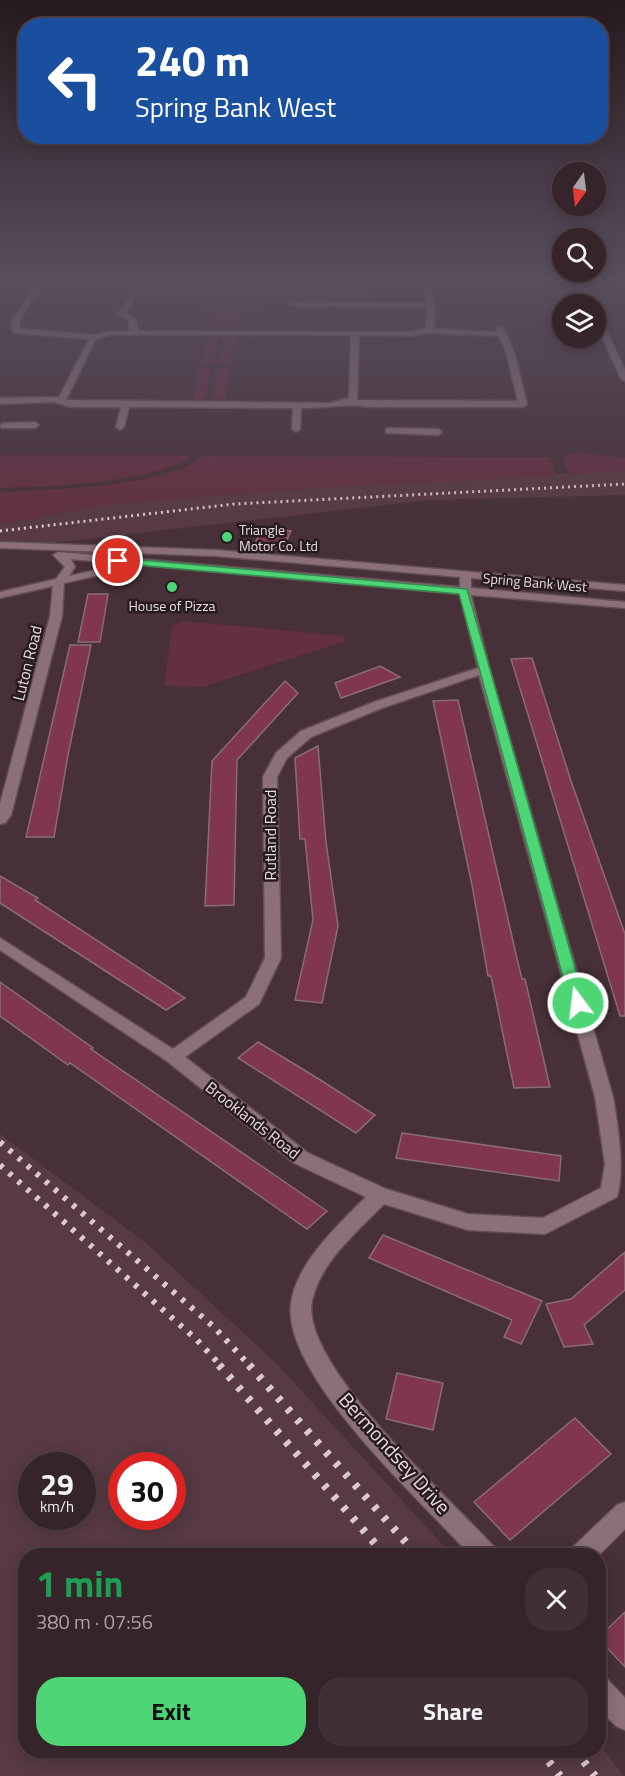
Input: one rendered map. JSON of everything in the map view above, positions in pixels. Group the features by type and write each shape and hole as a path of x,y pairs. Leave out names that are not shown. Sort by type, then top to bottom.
{"street":[{"path":"14,416 62,399 80,360"},
{"path":"349,401 353,399 356,360"},
{"path":"389,431 410,418 523,404 512,360"},
{"path":"616,360 625,379"},
{"path":"57,400 71,404 330,406 349,401 367,404 410,418 438,432"},
{"path":"0,401 14,416 36,425"},
{"path":"120,427 126,404"},
{"path":"296,429 297,405"},
{"name":"Spring Bank West","path":"0,545 204,552 465,583 625,605"},
{"name":"Spring Bank West","path":"13,546 58,555 138,563 465,583 625,588"},
{"name":"Luton Road","path":"0,819 4,815 56,616 59,582 69,567 67,561 58,555"},
{"path":"0,595 138,563"},
{"name":"Brooklands Road","path":"0,943 173,1057 301,1158 380,1195 468,1222 545,1226 610,1192 614,1164 604,1097 484,670 465,583"},
{"name":"Rutland Road","path":"173,1057 253,1000 273,958 270,777 281,756 306,734 378,705 484,670"},
{"name":"Bermondsey Drive","path":"380,1195 315,1267 300,1306 302,1327 317,1361 359,1419 480,1548"},
{"path":"588,1548 625,1513"},
{"path":"606,1697 625,1718"}],"shaded area":[{"path":"202,360 214,360 213,363 201,365"},
{"path":"220,360 232,360 231,365 220,363"},
{"path":"199,367 211,369 205,399 193,399"},
{"path":"230,367 225,399 212,399 218,369"},
{"path":"576,452 625,458 625,470 569,475 562,457"},
{"path":"0,455 188,455 191,458 148,473 98,482 0,488"},
{"path":"202,456 550,457 556,476 319,488 110,504 0,524 0,492 76,488 137,480 187,466"},
{"path":"625,470 625,495 428,500 53,543 0,540 0,524 110,504 319,488"},
{"path":"183,621 344,636 346,641 202,687 164,686 172,626"},
{"path":"0,1134 146,1243 277,1364 446,1548 18,1548 18,1758 606,1758 606,1753 624,1776 0,1776"}],"building":[{"path":"263,528 291,531 283,548 254,545"},
{"path":"88,594 108,594 100,642 78,642"},
{"path":"70,645 91,645 54,837 26,837"},
{"path":"532,658 571,781 625,934 625,1016 620,1016 511,659"},
{"path":"380,666 400,677 341,698 335,683"},
{"path":"285,681 298,693 237,760 234,905 205,906 212,761"},
{"path":"458,700 518,963 522,979 525,979 550,1087 514,1088 491,976 488,976 472,885 433,701"},
{"path":"318,746 326,842 338,926 322,1003 295,1000 313,920 305,839 300,839 295,758"},
{"path":"0,876 38,898 35,900 185,998 166,1010 0,903"},
{"path":"0,982 93,1048 91,1049 327,1211 307,1229 70,1063 68,1065 0,1016"},
{"path":"258,1042 375,1115 356,1133 238,1058"},
{"path":"402,1133 561,1156 559,1181 396,1158"},
{"path":"383,1235 542,1301 521,1344 504,1337 512,1320 369,1258"},
{"path":"625,1252 625,1290 584,1325 593,1344 564,1347 546,1304 571,1299"},
{"path":"397,1373 443,1383 433,1430 386,1419"},
{"path":"575,1418 611,1454 510,1540 474,1502"},
{"path":"625,1612 625,1667 606,1647 606,1630"}],"railway":[{"path":"0,531 234,504 625,484"},
{"path":"0,1142 214,1327 250,1366"},
{"path":"0,1165 197,1340 221,1366"},
{"path":"219,1365 379,1548"},
{"path":"249,1365 411,1548"},
{"path":"546,1758 560,1776"},
{"path":"581,1758 595,1776"}],"place":[{"name":"Triangle Motor Co. Ltd","path":"227,537"},
{"name":"House of Pizza","path":"172,587"}],"route":[{"path":"118,561 463,591 578,1003"}]}
